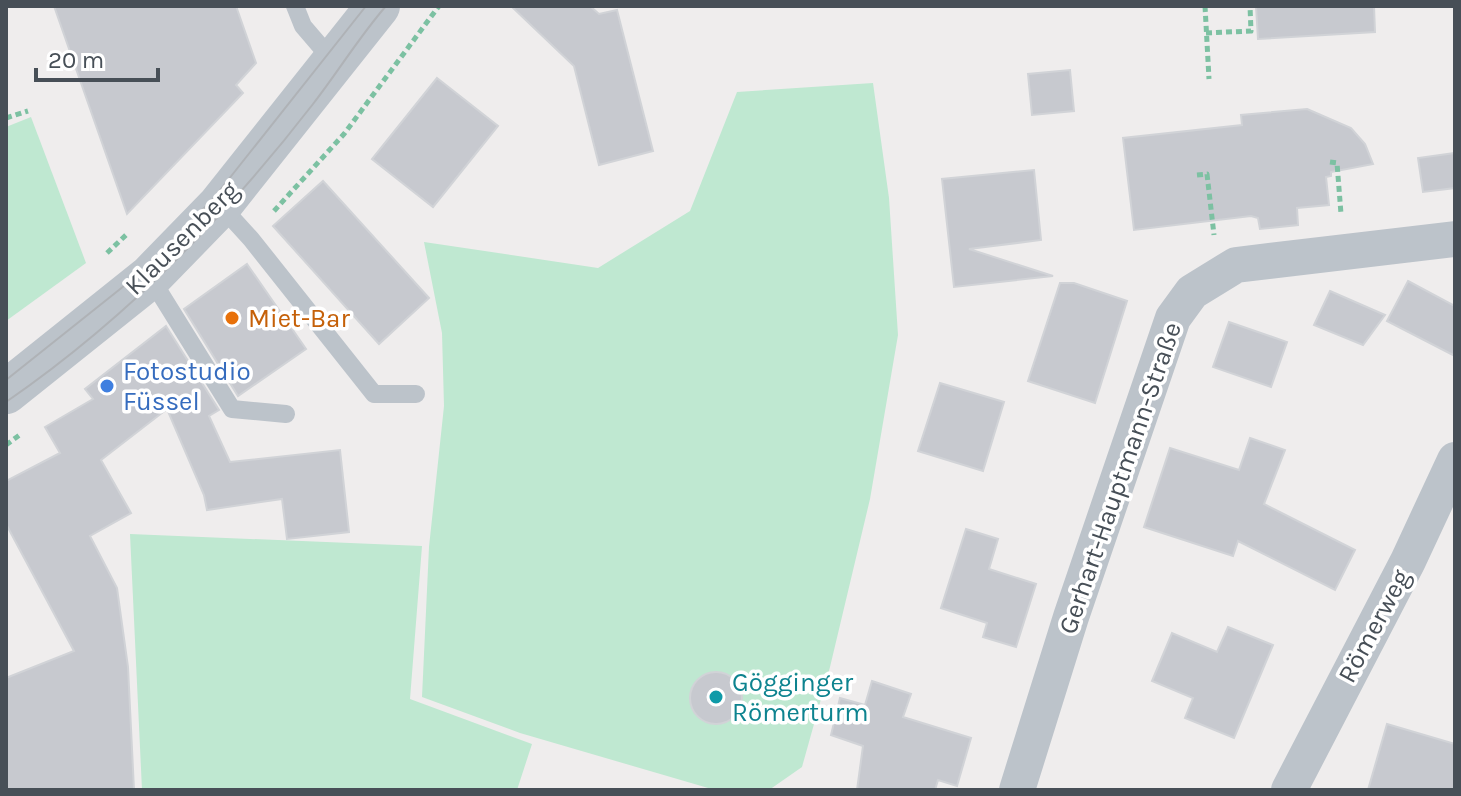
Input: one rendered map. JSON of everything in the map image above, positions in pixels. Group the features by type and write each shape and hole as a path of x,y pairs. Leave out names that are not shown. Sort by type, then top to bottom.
{"street":[{"name":"Klausenberg","path":"6,392 150,277 220,205 378,6"},
{"name":"Gerhart-Hauptmann-Straße","path":"1017,790 1071,617 1173,318 1192,292 1236,265 1455,239"},
{"name":"Römerweg","path":"1289,790 1408,561 1455,460"}],"lane":[{"path":"295,6 303,26 333,61"},
{"path":"220,205 251,239 374,394 416,394"},
{"path":"150,277 232,409 286,414"}],"path":[{"path":"292,190 344,134 439,6"},
{"path":"1205,6 1209,79"},
{"path":"1206,33 1251,31 1250,6"},
{"path":"6,118 28,111"},
{"path":"1330,162 1337,163 1344,252"},
{"path":"1197,175 1207,174 1218,276"},
{"path":"102,257 114,242 136,226"}],"green space":[{"path":"873,83 889,198 898,335 870,499 830,667 802,767 769,790 715,790 520,733 422,697 429,547 444,406 442,333 424,242 598,268 690,211 737,92"},
{"path":"31,117 86,263 6,321 6,127"},
{"path":"130,534 422,546 410,699 532,744 517,790 142,790"}],"building":[{"path":"54,6 236,6 256,63 236,85 243,93 127,214"},
{"path":"511,6 590,6 599,14 617,10 653,151 599,165 574,66"},
{"path":"1256,6 1374,6 1375,32 1258,39"},
{"path":"1070,70 1074,111 1032,115 1028,74"},
{"path":"437,78 498,126 433,207 372,159"},
{"path":"1307,109 1351,128 1365,144 1373,164 1331,172 1331,176 1326,177 1329,205 1297,208 1298,225 1260,229 1258,218 1251,216 1134,230 1123,138 1242,125 1241,115"},
{"path":"1455,153 1455,188 1423,192 1418,158"},
{"path":"1034,170 1041,240 969,249 1053,276 954,287 942,179"},
{"path":"323,181 429,298 379,344 273,226"},
{"path":"247,264 306,349 238,396 184,309"},
{"path":"1408,281 1455,306 1455,356 1387,321"},
{"path":"1060,283 1074,283 1127,301 1095,403 1028,381"},
{"path":"1330,291 1385,315 1363,345 1314,325"},
{"path":"1229,322 1287,342 1271,387 1213,367"},
{"path":"166,326 219,410 209,416 230,462 340,450 349,532 287,539 282,499 207,510 204,495 167,409 101,460 131,513 90,536 117,588 128,667 134,790 6,790 6,678 74,651 6,524 6,481 60,453 45,427 93,399 85,389"},
{"path":"940,383 1004,402 983,471 918,451"},
{"path":"1250,438 1285,450 1264,504 1355,550 1335,590 1238,541 1233,556 1144,527 1170,448 1239,470"},
{"path":"966,529 998,539 989,569 1036,584 1016,647 983,637 987,623 941,608"},
{"path":"1228,627 1273,645 1234,738 1185,718 1193,698 1152,681 1172,633 1217,652"},
{"name":"Gögginger Römerturm","path":"716,672 734,680 742,698 734,716 716,724 698,716 690,698 698,680"},
{"path":"872,681 911,694 903,717 971,738 957,786 938,780 935,790 857,790 863,746 831,735 840,698 865,705"},
{"path":"1387,724 1455,744 1455,790 1368,790"}],"tram line":[{"path":"6,380 144,270 213,199 366,6"},
{"path":"6,402 92,337 209,227 313,104 386,6"}],"place":[{"name":"Miet-Bar","path":"232,318"},
{"name":"Fotostudio Füssel","path":"107,386"},
{"name":"Gögginger Römerturm","path":"716,697"}]}
